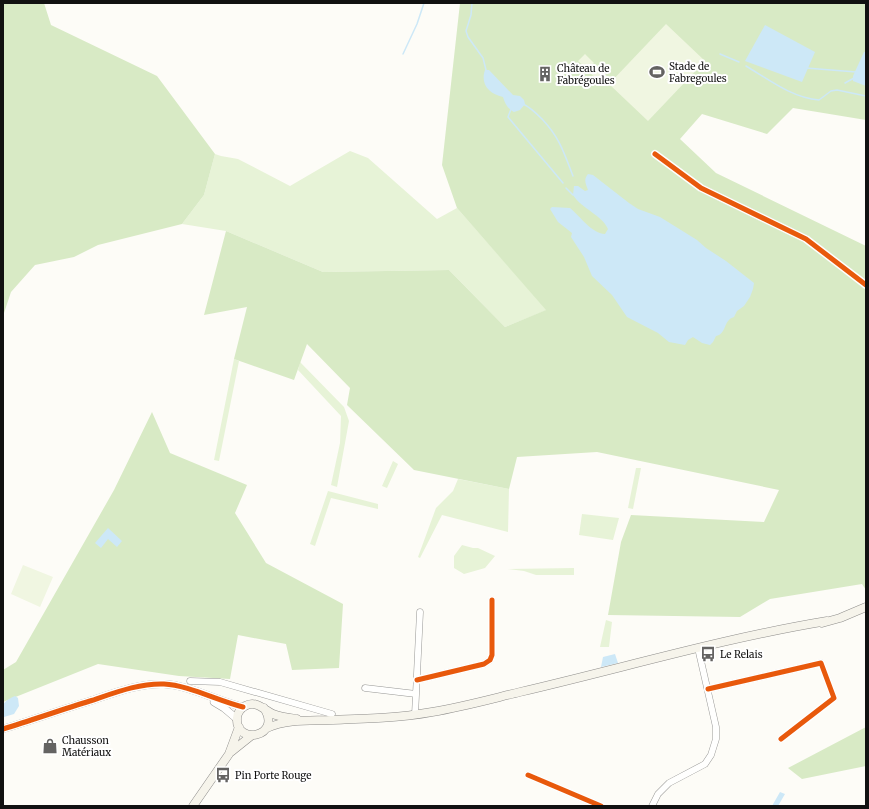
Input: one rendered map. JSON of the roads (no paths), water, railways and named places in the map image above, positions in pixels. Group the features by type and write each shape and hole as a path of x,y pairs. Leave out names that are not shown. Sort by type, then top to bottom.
{"main road":[{"path":"193,806 229,754 251,736 261,734 267,728 278,724 303,721 415,715 455,708 781,629 840,618 866,607"},
{"path":"229,754 238,723 238,714 243,707 248,704 257,704 273,714 303,721"},
{"path":"264,708 269,718 267,728"},
{"path":"238,723 244,733 251,736"}],"street":[{"path":"655,154 701,188 806,239 866,286"},
{"path":"417,680 484,664 490,660 492,655 492,600"},
{"path":"415,715 420,612"},
{"path":"652,806 658,794 669,783 705,764 711,755 716,739 716,727 698,650"},
{"path":"708,689 821,663 834,698 781,739"},
{"path":"190,681 220,682 260,692 332,714"},
{"path":"3,729 126,689 142,686 164,684 181,687 243,707"},
{"path":"365,688 416,694"},
{"path":"257,704 260,692"},
{"path":"198,693 224,708 238,723"},
{"path":"528,775 601,806"}],"water":[{"path":"765,25 815,52 802,82 745,61"},
{"path":"864,52 866,52 866,86 853,81 853,76"},
{"path":"485,70 489,70 513,95 520,96 524,100 525,104 520,110 514,112 512,111 507,106 503,97 498,96 487,88 484,80"},
{"path":"588,174 593,175 638,209 660,217 697,240 754,283 750,297 744,306 728,321 722,333 716,336 710,345 702,343 693,337 688,340 685,345 669,342 658,333 627,317 612,295 592,276 584,257 571,237 572,233 558,222 550,209 552,207 570,208 595,231 605,234 608,229 605,224 581,204 573,195 574,186 578,186 585,191 588,190 585,180"},
{"path":"108,528 122,541 117,547 108,539 101,548 95,543"},
{"path":"615,654 618,663 601,667 603,657"},
{"path":"15,696 18,698 19,706 14,714 4,717 2,709 4,704 6,701"},
{"path":"780,792 785,794 778,806 772,806"}],"waterway":[{"path":"403,54 417,24 424,3"},
{"path":"472,3 471,15 466,31 468,37 483,58 486,70"},
{"path":"720,54 739,62"},
{"path":"746,66 799,96 819,100 831,91 837,90 866,96"},
{"path":"806,68 856,72"},
{"path":"845,83 854,78"},
{"path":"523,104 538,115 553,133 561,146 573,176"},
{"path":"511,109 508,117 563,183"},
{"path":"566,188 573,195"}],"place":[{"name":"Stade de Fabregoules","path":"657,72"},
{"name":"Château de Fabrégoules","path":"545,74"},
{"name":"Le Relais","path":"708,654"},
{"name":"Chausson Matériaux","path":"50,746"},
{"name":"Pin Porte Rouge","path":"223,775"}]}
